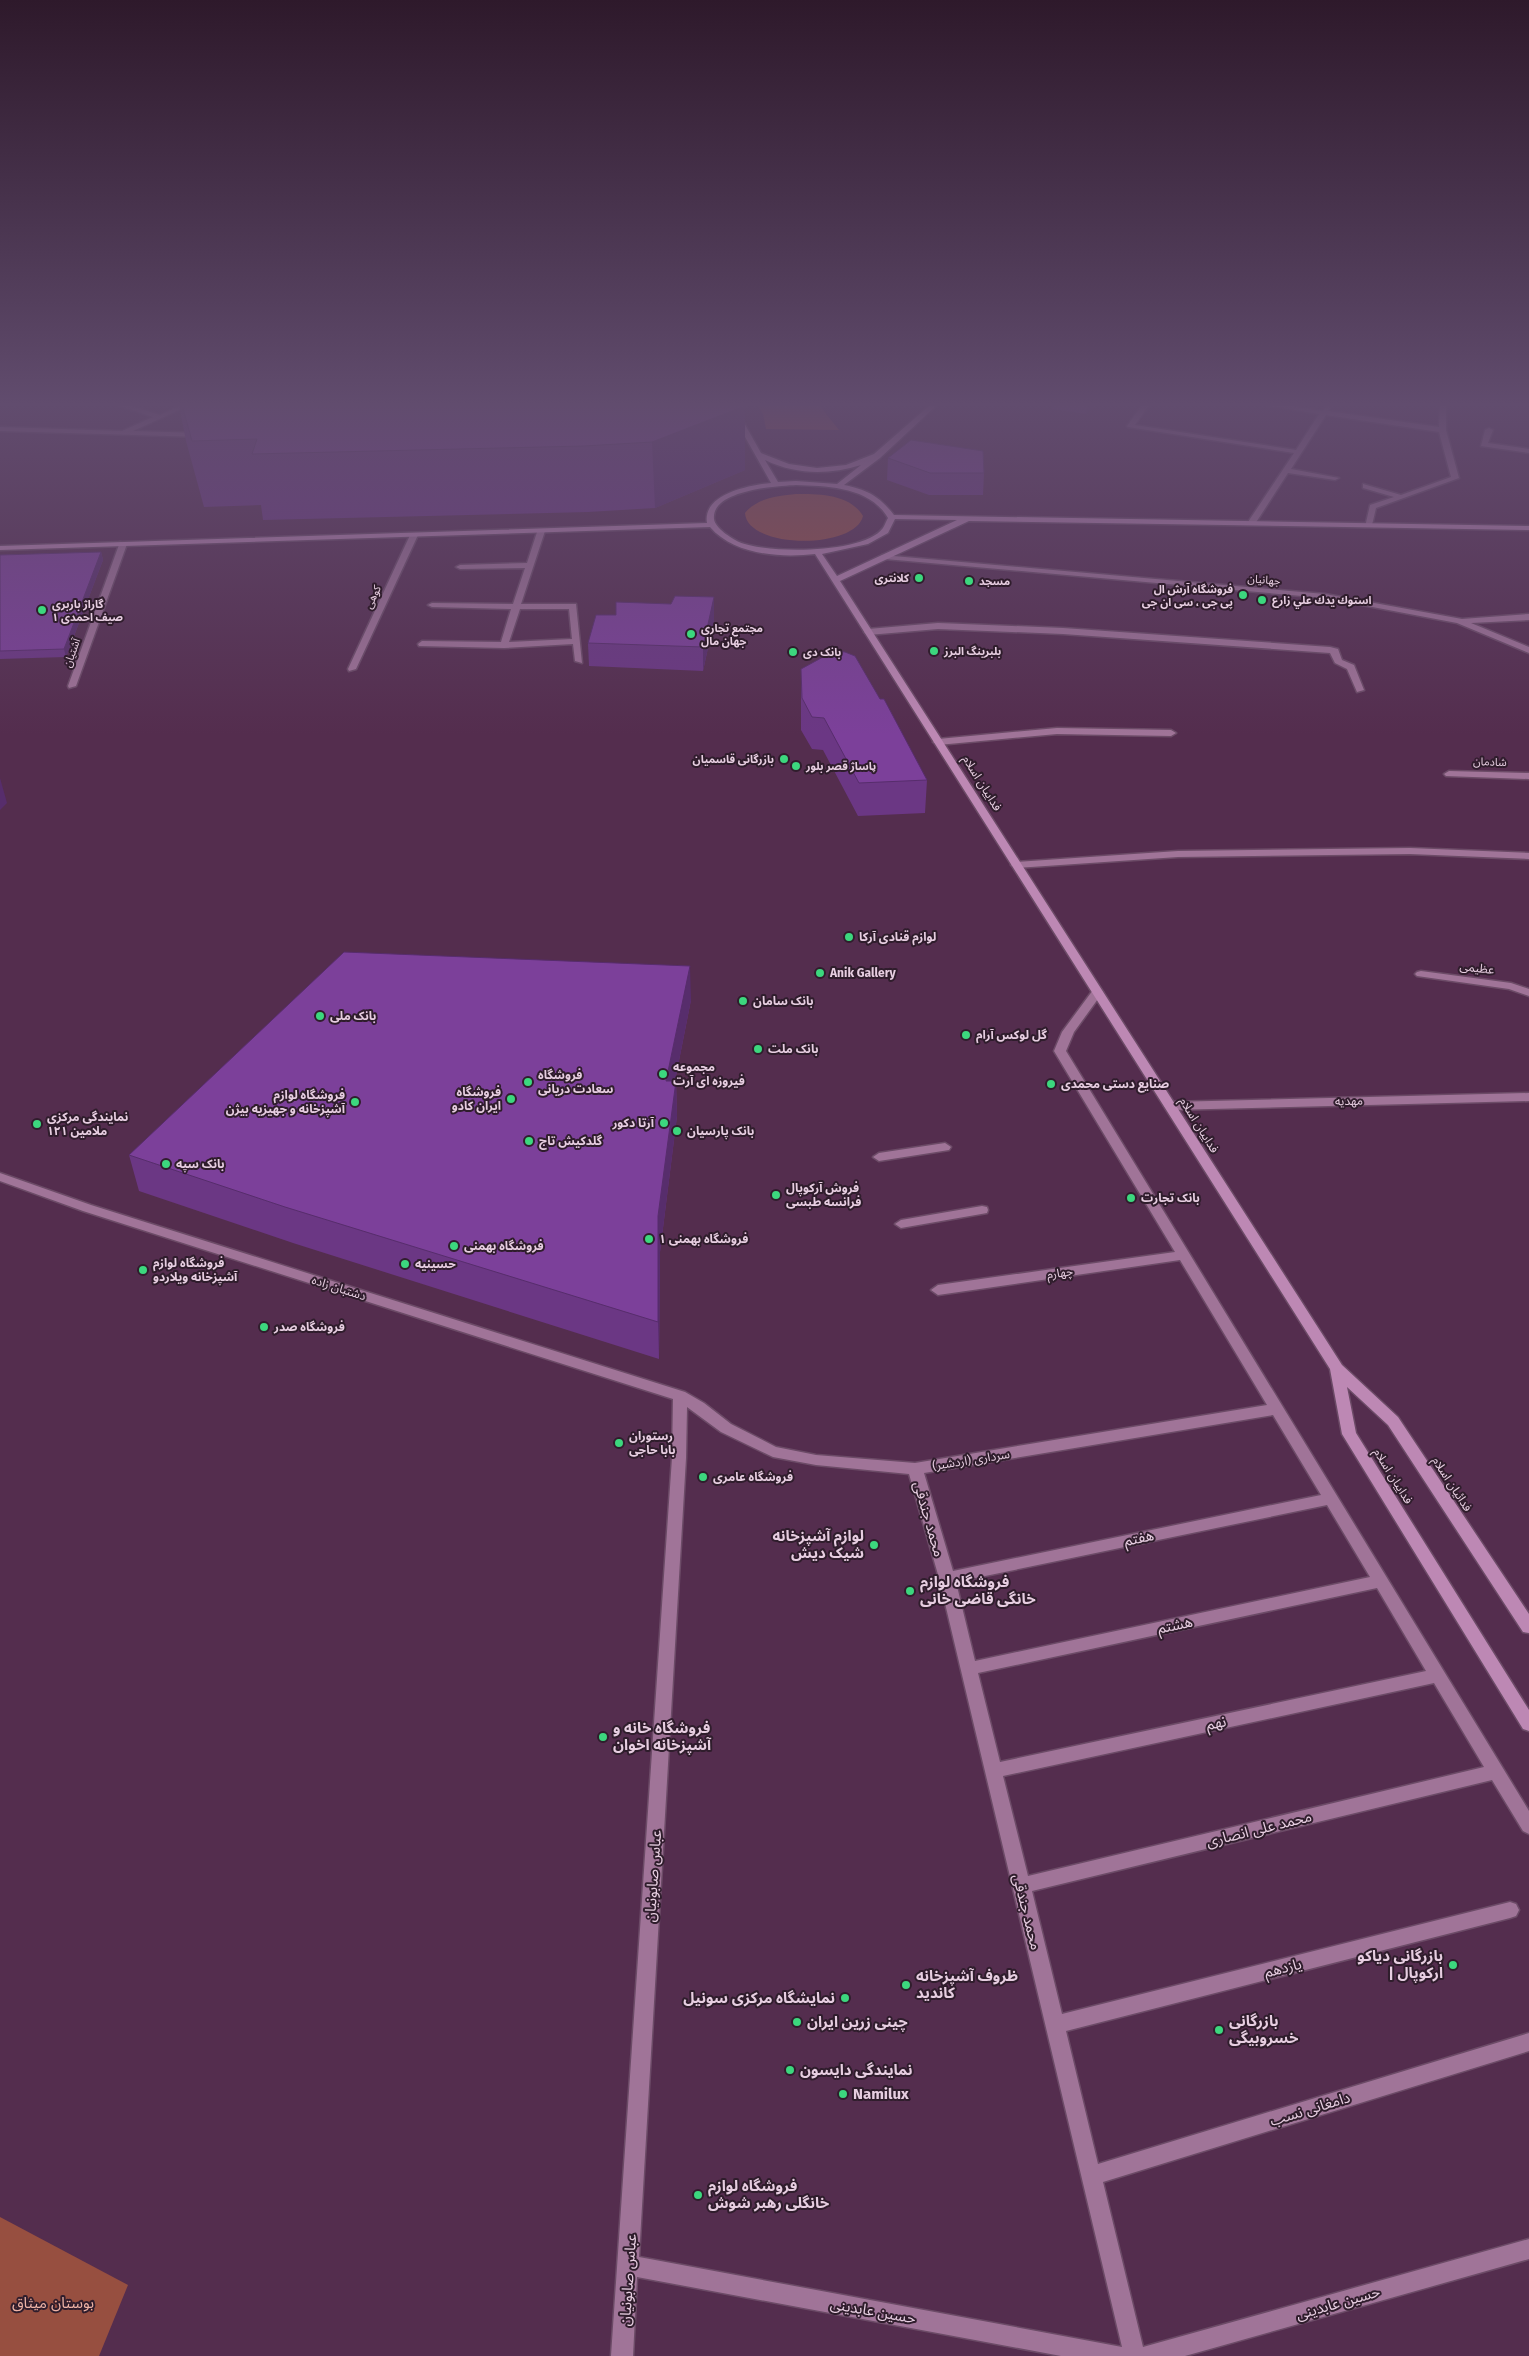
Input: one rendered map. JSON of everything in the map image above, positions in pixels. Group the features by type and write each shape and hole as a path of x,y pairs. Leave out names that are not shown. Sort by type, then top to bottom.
{"main road":[{"path":"710,515 712,525 719,533 731,541 749,547 784,553 818,553 858,546 885,532 891,523 890,517 1529,528"},
{"path":"835,580 968,518"},
{"path":"0,548 712,525"},
{"name":"فداییان اسلام","path":"818,553 1337,1369 1349,1434 1529,1724"},
{"name":"فدائیان اسلام","path":"1337,1369 1393,1421 1529,1627"}],"street":[{"path":"1252,522 1257,515"},
{"path":"1368,525 1371,515"},
{"path":"504,645 541,531"},
{"name":"کوهی","path":"352,669 414,535"},
{"name":"آشتیان","path":"72,686 123,544"},
{"name":"جهانیان","path":"885,557 1325,596 1459,621 1529,650"},
{"path":"460,567 529,565"},
{"path":"432,605 573,606 579,661"},
{"name":"جهانیان","path":"1459,621 1529,617"},
{"path":"868,632 938,626 1063,631 1330,650 1335,651 1338,661 1351,667 1360,690"},
{"path":"422,644 504,645 577,641"},
{"path":"938,742 1058,731 1171,733"},
{"name":"شادمان","path":"1449,774 1529,776"},
{"path":"1016,865 1178,854 1410,851 1529,856"},
{"name":"عظیمی","path":"1421,974 1511,986 1529,993"},
{"path":"1097,992 1068,1032 1060,1051 1529,1826"},
{"name":"مهدیه","path":"1170,1106 1529,1097"},
{"path":"879,1157 945,1147"},
{"name":"دشتبان زاده","path":"0,1177 87,1208 680,1396"},
{"path":"901,1224 982,1210"},
{"name":"چهارم","path":"938,1290 1183,1255"},
{"name":"عباس صابونیان","path":"622,2356 679,1458 680,1396"},
{"name":"سرداری (اردشیر)","path":"680,1396 699,1407 726,1428 773,1452 816,1460 915,1469 1276,1409"},
{"name":"محمد جندقی","path":"915,1469 947,1578 1135,2356"},
{"name":"هفتم","path":"947,1578 1331,1499"},
{"name":"هشتم","path":"968,1669 1381,1581"},
{"name":"نهم","path":"994,1771 1438,1675"},
{"name":"محمد علی انصاری","path":"1021,1886 1496,1772"},
{"name":"یازدهم","path":"1055,2025 1510,1910"},
{"name":"دامغانی نسب","path":"1091,2176 1529,2042"},
{"name":"حسین عابدینی","path":"1147,2356 1529,2249"},
{"name":"حسین عابدینی","path":"629,2265 1118,2356"}],"green space":[{"path":"746,515 863,516 856,527 841,535 802,541 781,539 763,533 750,525"},
{"name":"بوستان میثاق","path":"0,2217 128,2285 99,2356 0,2356"}],"building":[{"name":"گاراژ باربری صیف احمدی ۱","path":"101,552 64,649 0,651 0,555"},
{"path":"675,596 714,597 703,647 588,643 596,615 616,615 616,602 671,604"},
{"path":"834,651 845,652 855,656 880,699 884,699 927,780 859,783 824,718 812,717 802,698 801,669"},
{"path":"344,952 690,966 666,1081 676,1081 658,1216 658,1322 285,1207 129,1155"}],"place":[{"name":"کلانتری","path":"919,578"},
{"name":"مسجد","path":"969,581"},
{"name":"فروشگاه آرش ال پی جی ، سی ان جی","path":"1243,595"},
{"name":"استوك يدك علي زارع","path":"1262,600"},
{"name":"گاراژ باربری صیف احمدی ۱","path":"42,610"},
{"name":"مجتمع تجاری جهان مال","path":"691,634"},
{"name":"بلبرینگ البرز","path":"934,651"},
{"name":"بانک دی","path":"793,652"},
{"name":"بازرگانی قاسمیان","path":"784,759"},
{"name":"پاساژ قصر بلور","path":"796,766"},
{"name":"لوازم قنادی آرکا","path":"849,937"},
{"name":"Anik Gallery","path":"820,973"},
{"name":"بانک سامان","path":"743,1001"},
{"name":"بانک ملی","path":"320,1016"},
{"name":"گل لوکس آرام","path":"966,1035"},
{"name":"بانک ملت","path":"758,1049"},
{"name":"مجموعه فیروزه ای آرت","path":"663,1074"},
{"name":"فروشگاه سعادت دریانی","path":"528,1082"},
{"name":"صنایع دستی محمدی","path":"1051,1084"},
{"name":"فروشگاه ایران کادو","path":"511,1099"},
{"name":"فروشگاه لوازم آشپزخانه و جهیزیه بیژن","path":"355,1102"},
{"name":"آرتا دکور","path":"664,1123"},
{"name":"نمایندگی مرکزی ملامین ۱۲۱","path":"37,1124"},
{"name":"بانک پارسیان","path":"677,1131"},
{"name":"گلدکیش تاج","path":"529,1141"},
{"name":"بانک سپه","path":"166,1164"},
{"name":"فروش آرکوپال فرانسه طبسی","path":"776,1195"},
{"name":"بانک تجارت","path":"1131,1198"},
{"name":"فروشگاه بهمنی ۱","path":"649,1239"},
{"name":"فروشگاه بهمنی","path":"454,1246"},
{"name":"حسینیه","path":"405,1264"},
{"name":"فروشگاه لوازم آشپزخانه ویلاردو","path":"143,1270"},
{"name":"فروشگاه صدر","path":"264,1327"},
{"name":"رستوران بابا حاجی","path":"619,1443"},
{"name":"فروشگاه عامری","path":"703,1477"},
{"name":"لوازم آشپزخانه شیک دیش","path":"874,1545"},
{"name":"فروشگاه لوازم خانگی قاضی خانی","path":"910,1591"},
{"name":"فروشگاه خانه و آشپزخانه اخوان","path":"603,1737"},
{"name":"بازرگانی دیاکو | ارکوپال","path":"1453,1965"},
{"name":"ظروف آشپزخانه كانديد","path":"906,1985"},
{"name":"نمایشگاه مرکزی سونیل","path":"845,1998"},
{"name":"چینی زرین ایران","path":"797,2022"},
{"name":"بازرگانی خسروبیگی","path":"1219,2030"},
{"name":"نمایندگی دایسون","path":"790,2070"},
{"name":"Namilux","path":"843,2094"},
{"name":"فروشگاه لوازم خانگلی رهبر شوش","path":"698,2195"}]}
